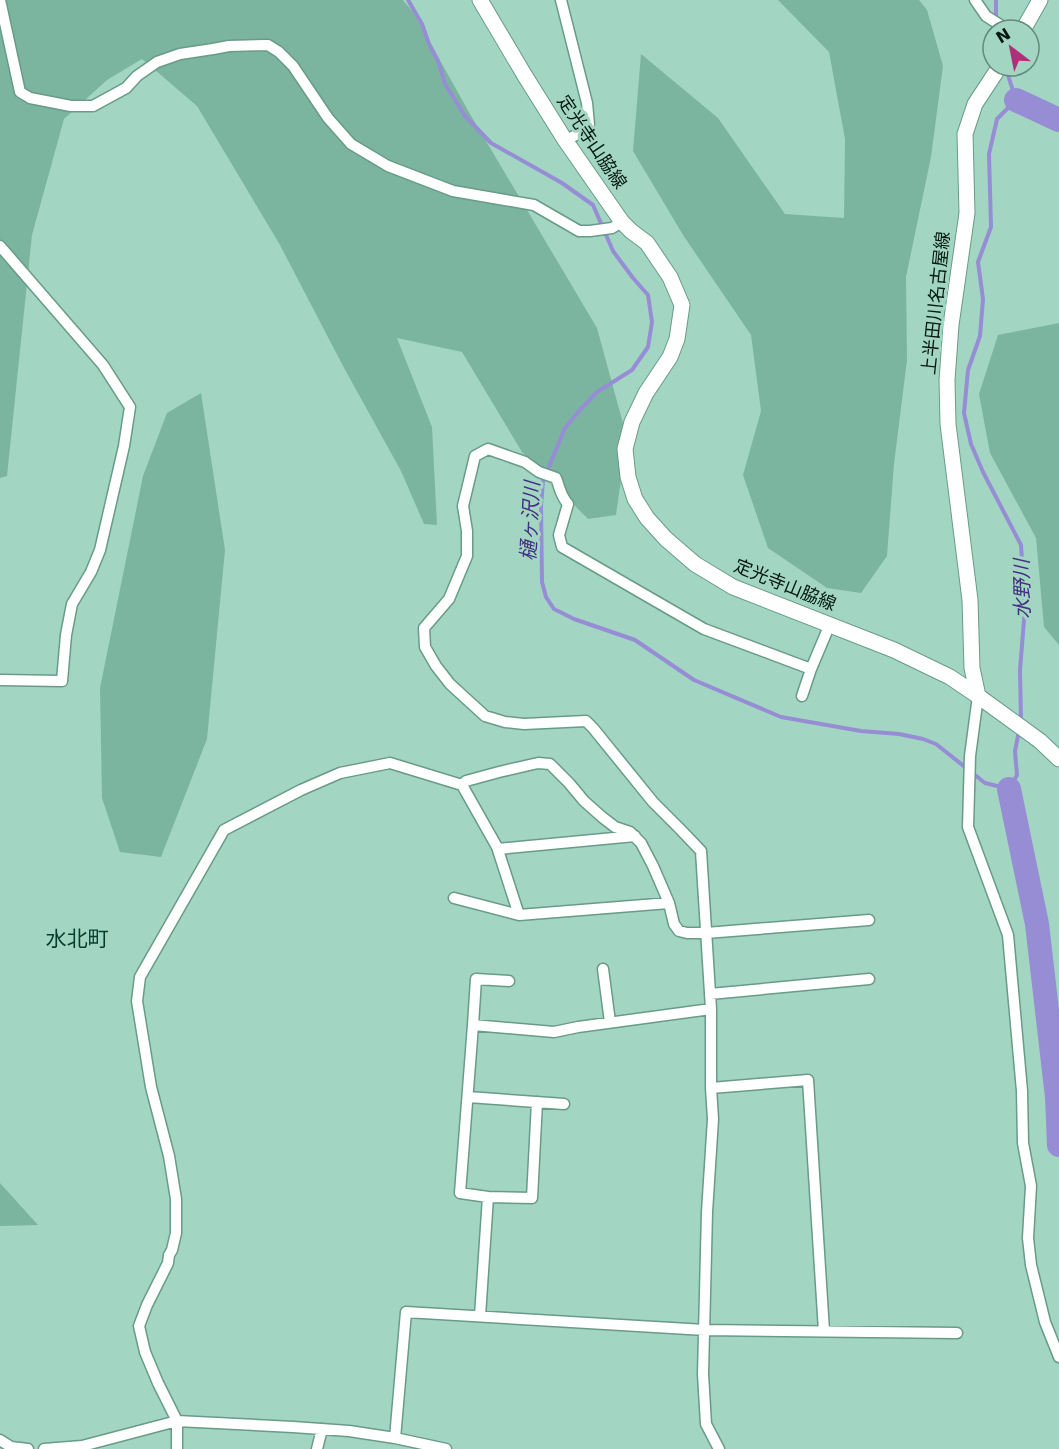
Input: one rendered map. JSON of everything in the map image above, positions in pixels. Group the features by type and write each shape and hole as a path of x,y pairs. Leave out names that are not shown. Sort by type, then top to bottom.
{"main road":[{"name":"定光寺山脇線","path":"480,0 617,225 631,231 647,243 670,277 682,305 677,339 670,357 646,393 632,422 625,449 628,477 635,499 647,518 666,539 695,564 733,587 894,650 950,677 1007,716 1059,759"},
{"path":"1030,18 1040,0"},
{"name":"上半田川名古屋線","path":"978,696 972,668 970,600 948,424 946,380 951,325 967,213 965,134 975,104 992,78"}],"street":[{"path":"0,0 20,92 30,98 71,106 93,106 126,88 136,76 157,62 180,54 229,46 268,45 279,52 292,66 328,118 351,144 388,166 453,191 534,205 579,231 617,225"},
{"path":"561,0 587,103 589,125 583,132 566,140"},
{"path":"975,0 990,18"},
{"path":"0,246 103,365 130,407 124,446 100,550 91,572 72,604 66,635 62,681 0,680"},
{"path":"719,1449 706,1424 703,1374 707,1212 713,1119 711,1009 701,851 653,802 586,721 524,724 505,722 485,716 450,684 436,666 426,647 424,628 448,599 467,556 464,506 475,456 488,449 525,462 539,472 556,478 561,496 568,504 559,535 562,547 704,629 811,669"},
{"path":"802,696 830,624"},
{"path":"978,696 969,756 968,827 1008,935 1022,1091 1023,1143 1031,1186 1028,1238 1031,1265 1045,1322 1059,1357"},
{"path":"177,1449 177,1421 145,1352 139,1326 172,1250 176,1233 176,1199 169,1156 151,1087 137,1001 140,977 224,830 301,790 340,773 390,763 462,785 498,849 519,915"},
{"path":"462,785 466,781 499,772 538,763 550,764 602,817 615,827 630,832 641,843 669,903 674,924 679,931 706,933 868,920"},
{"path":"498,849 635,836"},
{"path":"454,898 519,915 669,903"},
{"path":"603,969 610,1022"},
{"path":"509,981 476,979 460,1192 488,1197 532,1198 537,1102"},
{"path":"710,994 869,979"},
{"path":"473,1025 554,1032 711,1009"},
{"path":"711,1088 808,1080 824,1331"},
{"path":"468,1096 564,1104"},
{"path":"480,1316 488,1197"},
{"path":"395,1438 406,1312 705,1330 957,1334"},
{"path":"44,1449 82,1446 177,1421 349,1431 446,1449"},
{"path":"317,1449 322,1429"},
{"path":"377,1436 378,1449"},
{"path":"0,1440 11,1447 28,1449"}],"green space":[{"path":"0,0 403,0 413,12 470,114 597,328 627,438 616,515 588,519 522,452 462,352 397,338 432,427 437,525 424,524 401,471 280,245 197,106 142,59 107,80 64,119 32,235 7,476 0,478"},
{"path":"778,0 919,0 927,10 943,66 931,157 906,277 907,360 894,464 887,556 861,593 827,588 768,548 743,475 761,411 751,335 683,235 633,151 641,54 718,118 785,214 844,218 845,139 829,52"},
{"path":"1059,323 1059,645 1044,627 1036,538 990,453 979,394 998,335"},
{"path":"201,393 225,550 207,739 161,857 120,852 102,798 100,688 143,476 167,413"},
{"path":"0,1183 38,1225 0,1226"}],"waterway":[{"name":"樋ヶ沢川","path":"408,0 422,24 445,84 465,116 491,143 562,183 593,205 613,251 648,295 652,322 648,347 632,370 597,392 565,428 543,481 542,582 546,597 554,609 574,619 635,640 694,680 781,717 861,731 899,734 936,744 985,783 1009,789 1017,775 1015,751 1019,731"},
{"path":"996,0 996,18"},
{"name":"水野川","path":"1009,78 1016,100 997,119 989,154 991,227 978,262 983,299 980,336 968,370 964,413 971,444 983,472 1021,545 1025,608 1020,670 1021,720"},
{"name":"水野川","path":"1016,100 1059,120"},
{"name":"水野川","path":"1009,789 1037,924 1057,1097 1059,1145"}],"district":[{"name":"水北町","path":"77,939"}]}
